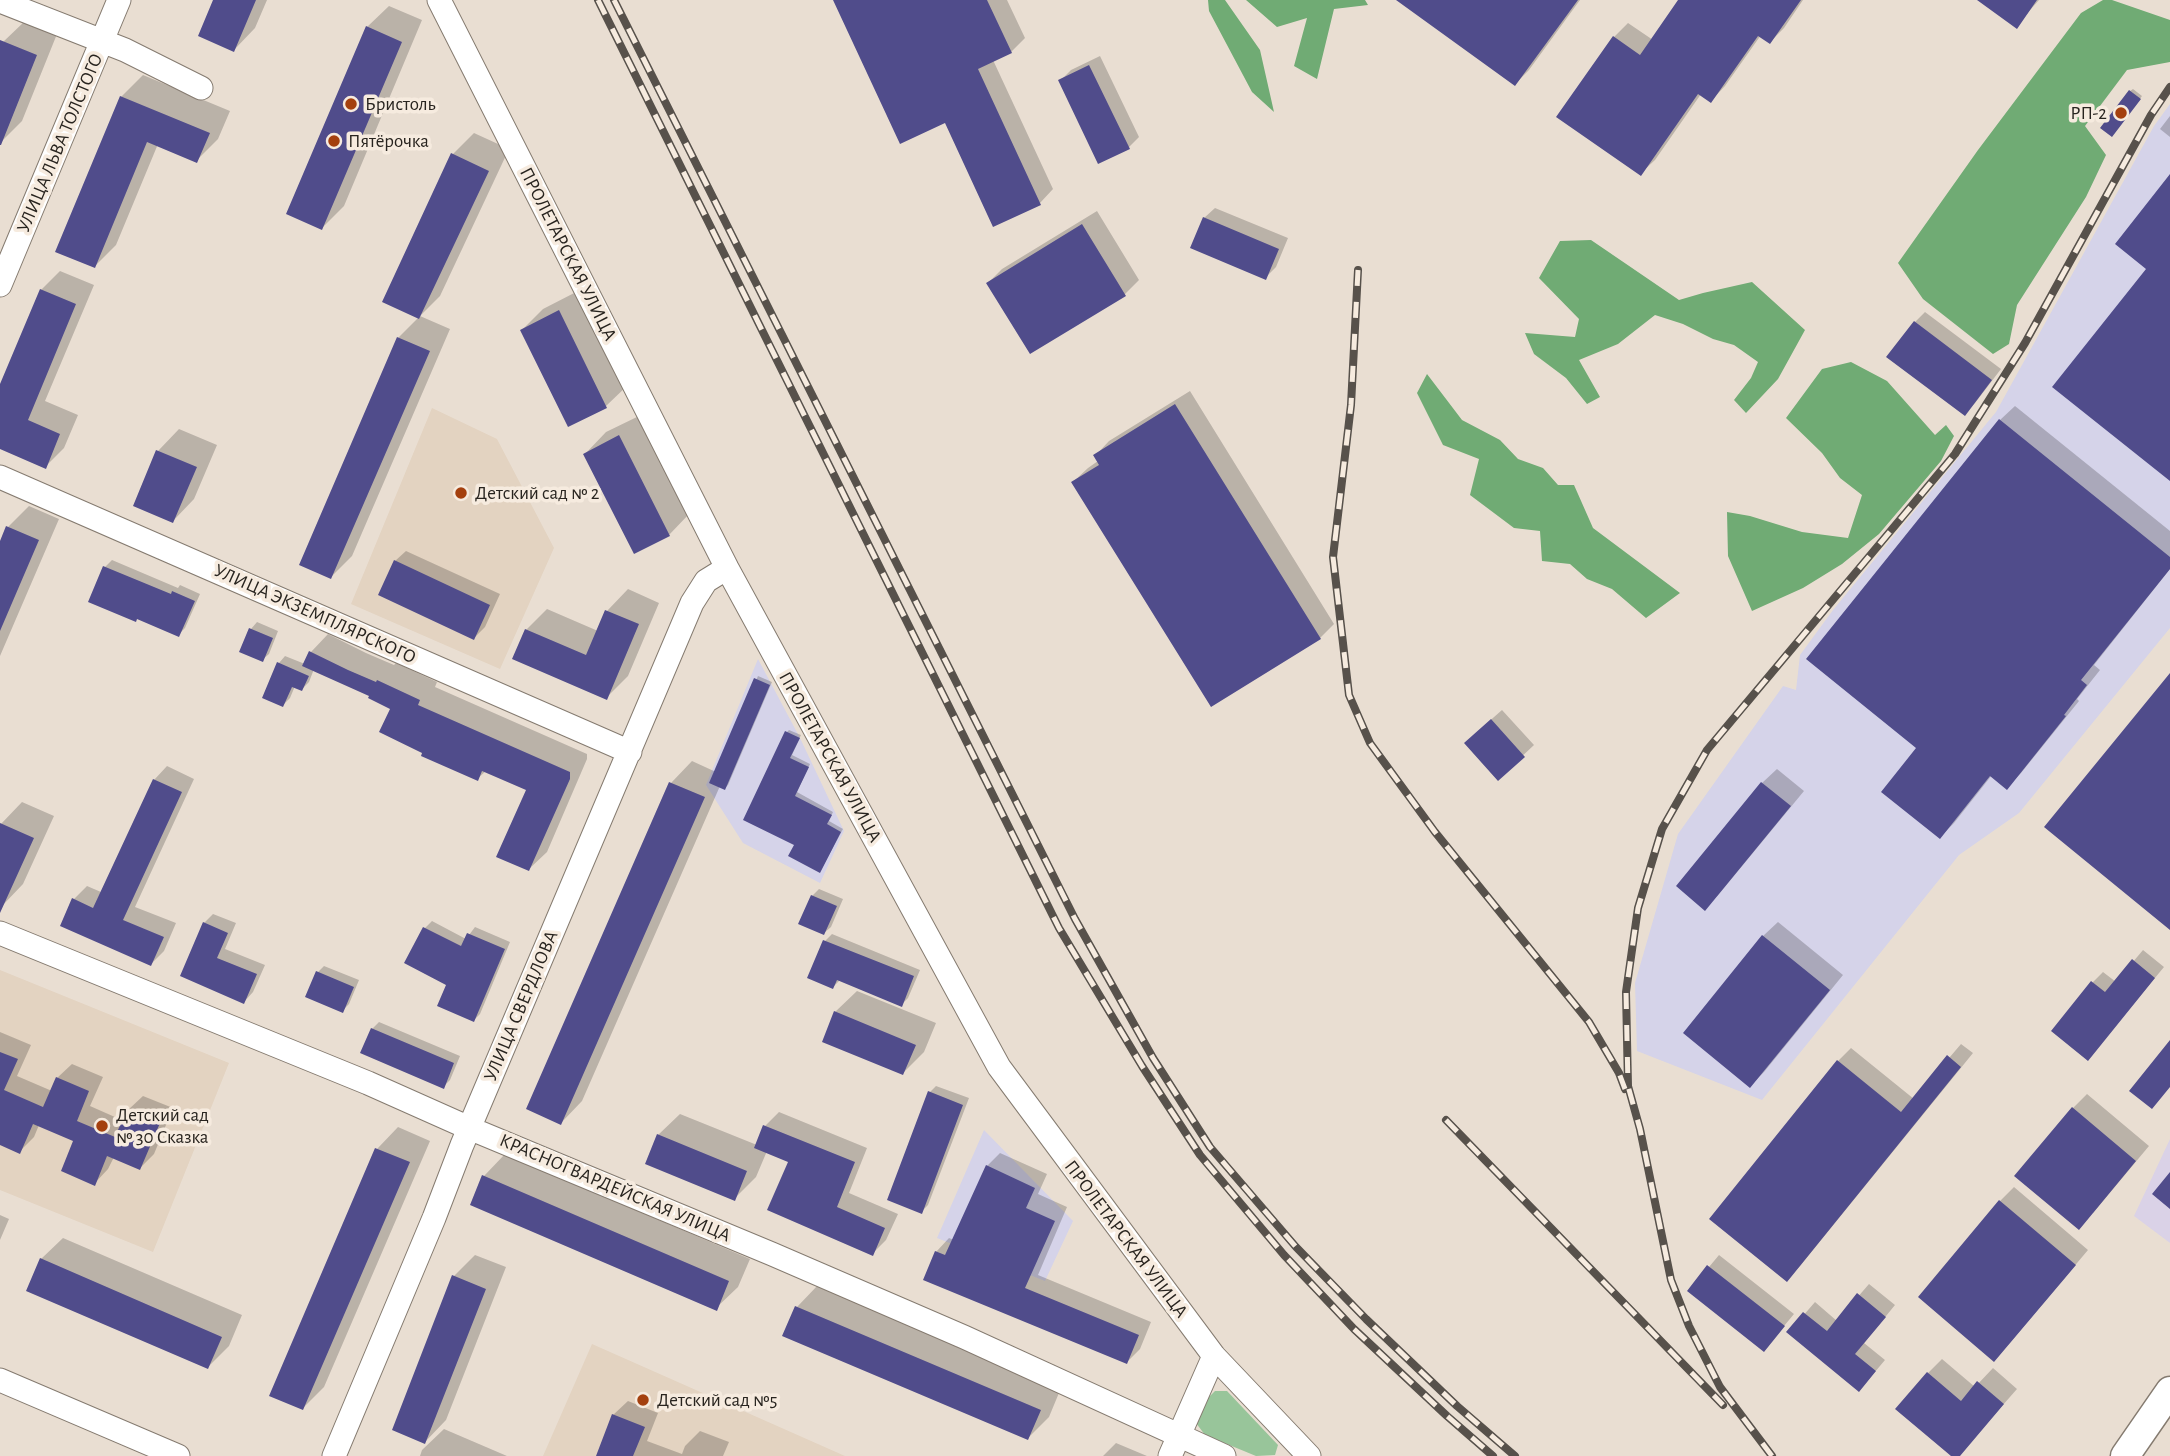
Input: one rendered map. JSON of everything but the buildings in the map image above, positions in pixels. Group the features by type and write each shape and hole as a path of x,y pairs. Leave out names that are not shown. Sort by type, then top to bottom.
{"main road":[{"path":"2125,1456 2169,1392"}],"street":[{"name":"УЛИЦА ЛЬВА ТОЛСТОГО","path":"0,285 119,0"},
{"name":"ПРОЛЕТАРСКАЯ УЛИЦА","path":"439,0 727,568 999,1067 1214,1356 1309,1456"},
{"path":"0,1 125,50 201,88"},
{"name":"УЛИЦА ЭКЗЕМПЛЯРСКОГО","path":"0,477 630,752"},
{"name":"УЛИЦА СВЕРДЛОВА","path":"334,1456 469,1128 692,603 706,581 727,568"},
{"name":"КРАСНОГВАРДЕЙСКАЯ УЛИЦА","path":"0,933 368,1083 772,1254 1175,1446 1224,1456"},
{"path":"1175,1446 1214,1356"},
{"path":"0,1380 178,1456"}],"shaded area":[{"path":"2170,104 2170,628 2019,813 1959,855 1762,1100 1637,1051 1635,983 1678,834 1783,686 1796,690 1800,655 1833,610 1996,412 2154,126"},
{"name":"Детский сад № 2","path":"432,408 497,439 554,548 500,669 351,604"},
{"path":"758,659 800,738 844,831 820,883 743,843 706,785"},
{"name":"Детский сад № 30 Сказка","path":"0,970 229,1063 153,1252 0,1190"},
{"path":"984,1130 1073,1221 1045,1281 937,1238"},
{"path":"2170,1139 2170,1243 2134,1216"},
{"name":"Детский сад №5","path":"592,1344 845,1456 543,1456"}],"green space":[{"path":"1208,0 1225,0 1260,50 1274,112 1252,92 1209,11"},
{"path":"1246,0 1365,0 1368,5 1334,9 1317,79 1294,66 1307,18 1277,27"},
{"path":"2103,0 2112,0 2170,20 2170,62 2127,70 2085,126 2106,155 2086,197 2017,305 2009,344 1993,354 1923,299 1898,263 1978,150 2081,13"},
{"path":"1591,240 1679,300 1752,282 1805,330 1778,379 1746,413 1734,400 1751,378 1758,362 1734,345 1655,315 1618,344 1579,360 1600,397 1587,404 1566,378 1534,354 1525,333 1575,337 1579,319 1539,278 1560,241"},
{"path":"1851,362 1887,381 1935,435 1946,425 1954,436 1941,461 1879,534 1842,564 1803,588 1752,611 1728,556 1727,512 1802,532 1848,538 1862,495 1840,478 1822,453 1786,418 1822,369"},
{"path":"1427,374 1462,420 1500,440 1518,459 1543,468 1558,485 1574,485 1593,528 1680,593 1646,618 1612,589 1587,579 1570,564 1542,561 1540,531 1514,528 1470,495 1479,459 1443,445 1417,393"},
{"path":"1215,1391 1227,1391 1278,1445 1275,1455 1256,1456 1205,1435 1196,1423 1206,1400"}],"railway":[{"path":"598,0 1059,928 1142,1066 1200,1155 1284,1255 1354,1329 1493,1456"},
{"path":"614,0 1075,919 1153,1058 1210,1147 1296,1247 1457,1406 1515,1456"},
{"path":"1772,1456 1720,1387 1689,1326 1671,1280 1640,1129 1628,1086 1626,992 1638,908 1662,829 1707,750 1955,454 2025,343 2151,115 2170,87"},
{"path":"1358,270 1351,405 1333,557 1349,695 1370,743 1435,832 1589,1022 1619,1073 1625,1089"},
{"path":"1446,1120 1723,1405"}],"place":[{"name":"Бристоль","path":"351,104"},
{"name":"РП-2","path":"2121,113"},
{"name":"Пятёрочка","path":"334,141"},
{"name":"Детский сад № 2","path":"461,493"},
{"name":"Детский сад № 30 Сказка","path":"102,1126"},
{"name":"Детский сад №5","path":"643,1400"}]}
